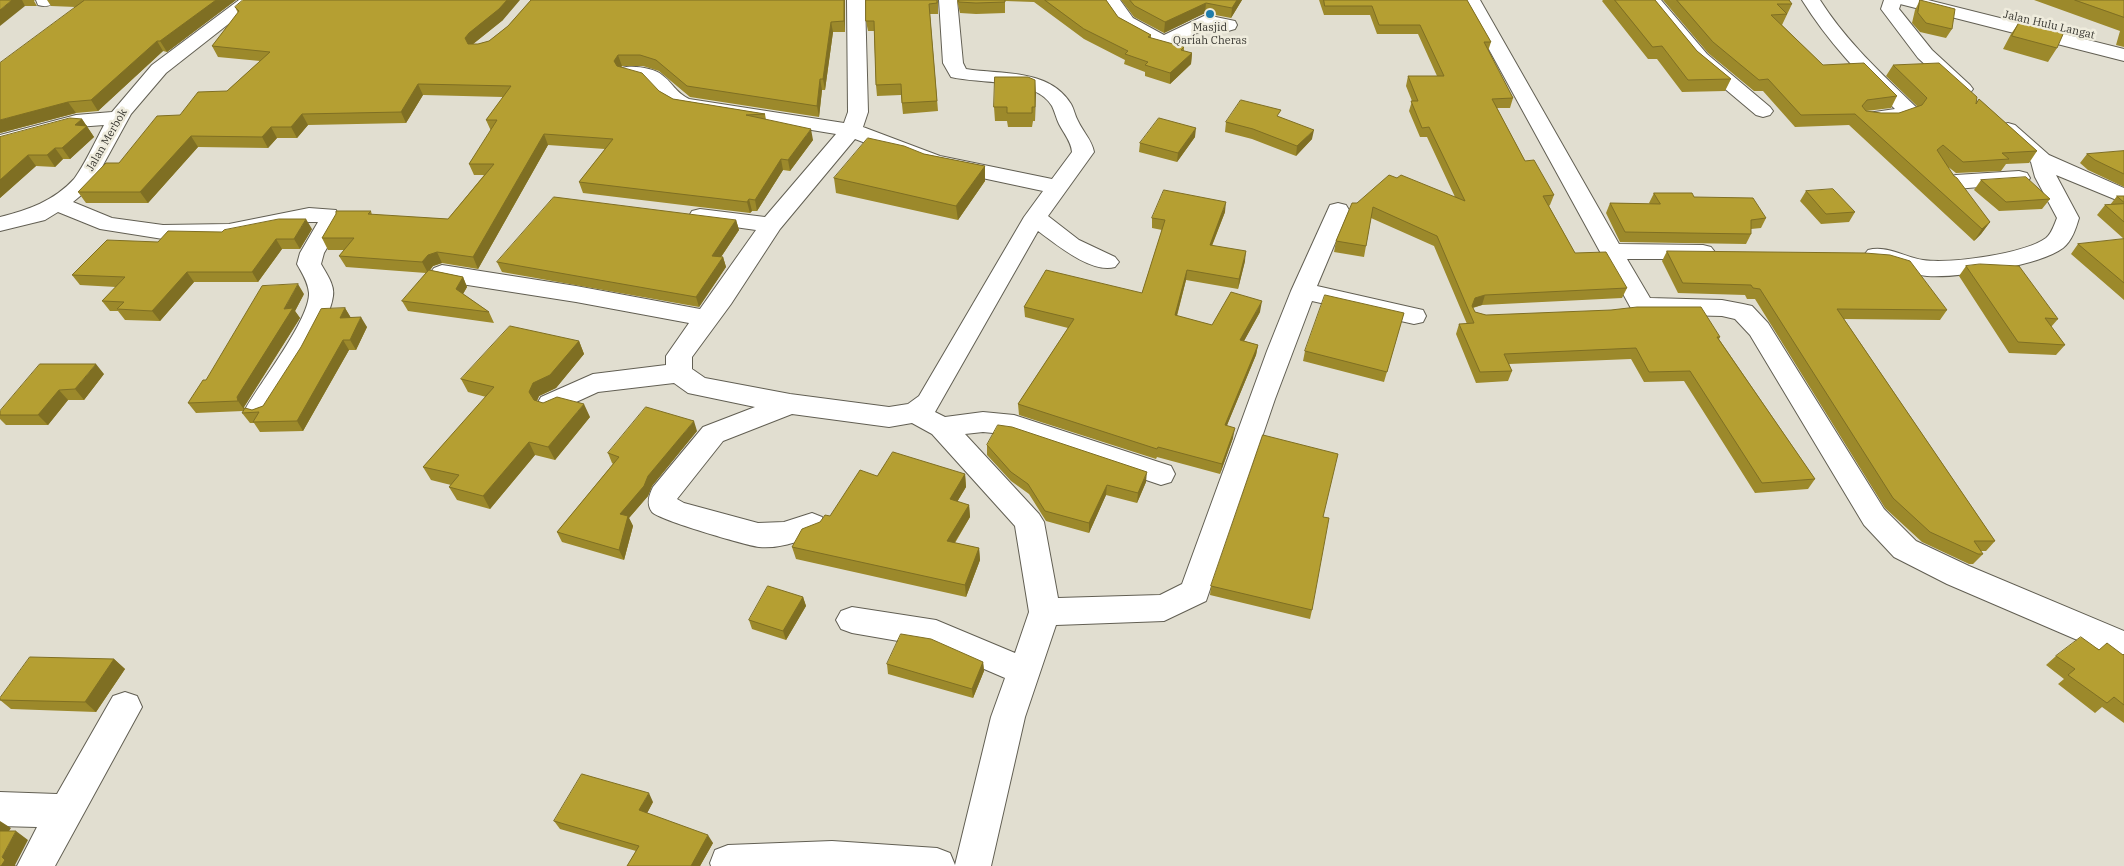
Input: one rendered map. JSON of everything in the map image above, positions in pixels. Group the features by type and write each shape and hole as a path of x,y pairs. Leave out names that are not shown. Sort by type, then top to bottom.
{"street":[{"name":"Jalan Merbok","path":"0,224 37,215 57,204 83,182 122,112 159,69 250,0"},
{"path":"679,373 679,356 722,298 771,225 851,130 858,112 856,0"},
{"path":"550,404 593,383 679,373 697,386 790,404 889,417 915,413 928,403 1035,217 1056,186 1083,152 1082,144 1068,123 1061,102 1048,90 1028,81 971,76 958,73 953,63 948,0"},
{"path":"1108,0 1113,3 1126,22 1164,43 1206,21 1228,25"},
{"path":"1471,0 1642,306"},
{"path":"1651,0 1700,58 1763,111"},
{"path":"1811,0 1828,27 1865,69 1909,111 1898,115 1868,117"},
{"path":"1859,254 1886,256 1926,268 1950,268 2007,259 2054,244 2064,230 2068,218 2044,168 1983,106 1925,54 1890,9 1893,0"},
{"name":"Jalan Hulu Langat","path":"1906,0 2124,55"},
{"name":"Jalan Hulu Langat","path":"1944,0 2124,42"},
{"path":"1865,69 1938,66"},
{"path":"629,72 653,77 670,97 684,104 851,130 934,161 1056,186"},
{"path":"0,142 76,121 119,118"},
{"path":"1956,182 2044,168 2124,196"},
{"path":"57,204 108,224 163,232 230,230 309,215 328,215 330,224 312,253 309,264 316,277 321,295 315,315 259,408"},
{"path":"1045,612 1164,608 1195,592 1230,487 1303,291 1338,210"},
{"path":"682,214 771,225"},
{"path":"1035,217 1071,245 1107,262"},
{"path":"1611,251 1720,252"},
{"path":"442,274 576,294 706,318"},
{"path":"1303,291 1414,316"},
{"path":"1615,309 1642,306 1722,308 1743,312 1759,329 1874,517 1905,549 1958,575 2124,646"},
{"path":"790,404 713,434 663,495 663,505 675,512 758,535 784,534 812,525"},
{"path":"915,413 942,428 1029,522 1045,612 1008,717 973,866"},
{"path":"942,428 983,422 1014,425 1161,474"},
{"path":"852,620 936,634 1023,671"},
{"path":"35,866 125,707"},
{"path":"0,809 66,812"},
{"path":"728,864 832,859 937,866"}],"building":[{"path":"0,0 12,0 0,10"},
{"path":"85,0 216,0 160,41 157,41 91,100 68,102 0,120 0,63"},
{"path":"243,0 507,0 499,9 469,33 465,38 468,44 489,41 508,26 531,0 844,0 844,21 831,22 817,106 687,86 656,60 640,55 618,55 614,61 617,66 642,73 659,91 673,99 765,114 746,115 811,129 788,160 781,159 755,200 749,199 747,202 579,182 613,139 544,134 473,257 437,252 428,255 422,262 339,256 354,238 322,238 336,211 371,211 368,214 448,219 494,164 469,164 497,120 486,120 511,86 418,84 401,112 302,114 291,127 271,127 262,137 191,136 140,192 78,192 106,163 119,163 157,116 180,115 198,92 227,91 270,52 212,46 239,11 235,7"},
{"path":"866,0 937,0 937,3 929,4 937,101 902,103 901,84 876,85 874,21 866,21"},
{"path":"959,0 1005,0 1005,2 976,3 959,2"},
{"path":"1045,0 1106,0 1118,17 1151,35 1148,37 1184,47 1181,50 1192,53 1170,73 1145,65 1148,62 1125,54 1128,51 1084,29"},
{"path":"1130,0 1237,0 1232,8 1206,3 1165,22 1135,6"},
{"path":"1324,0 1467,0 1491,42 1484,42 1513,98 1492,99 1525,161 1534,160 1554,195 1543,196 1575,253 1606,252 1627,288 1485,295 1475,298 1472,306 1475,312 1486,315 1611,310 1637,307 1701,307 1720,337 1717,337 1815,479 1762,483 1690,371 1649,372 1636,348 1504,354 1512,371 1480,372 1459,324 1474,323 1437,236 1373,207 1366,246 1336,241 1352,203 1357,203 1389,175 1397,178 1401,175 1465,201 1429,127 1422,128 1411,101 1418,101 1408,76 1444,76 1420,25 1379,25 1372,6 1325,6"},
{"path":"1615,0 1655,0 1697,51 1731,79 1688,80 1662,46 1653,47"},
{"path":"1677,0 1789,0 1792,4 1777,4 1787,14 1771,15 1823,65 1864,63 1897,96 1867,100 1862,106 1866,111 1899,113 1922,105 1927,98 1893,65 1939,63 1977,97 1976,104 1979,99 2037,151 2002,153 2009,159 1963,162 1943,145 1937,150 1954,176 1990,222 1982,229 1855,114 1801,115 1768,79 1759,80 1713,42"},
{"path":"1920,0 1955,9 1952,29 1926,23 1918,13"},
{"path":"2075,0 2124,0 2124,17"},
{"path":"2020,21 2064,32 2057,48 2012,36"},
{"path":"995,77 1028,77 1035,80 1035,107 1032,107 1032,113 1007,113 1007,107 994,107"},
{"path":"1241,100 1281,110 1277,116 1314,130 1297,146 1253,129 1226,122"},
{"path":"70,118 82,119 75,125 87,126 62,148 55,148 47,155 28,155 0,180 0,137"},
{"path":"1159,118 1196,128 1178,153 1140,143"},
{"path":"868,138 904,146 924,154 985,166 956,206 834,178"},
{"path":"2124,151 2124,174 2087,154"},
{"path":"2026,177 2050,199 2006,202 1981,180"},
{"path":"1833,189 1855,212 1826,214 1806,191"},
{"path":"1164,190 1226,202 1210,245 1246,251 1239,279 1187,270 1175,315 1212,325 1231,292 1262,301 1240,340 1258,345 1225,425 1235,428 1222,464 1158,447 1157,449 1018,404 1074,319 1024,307 1046,270 1142,293 1165,220 1152,218"},
{"path":"1654,193 1692,193 1694,197 1753,198 1766,218 1751,220 1751,234 1625,232 1610,203 1660,204"},
{"path":"2117,196 2124,196 2124,202"},
{"path":"554,197 736,220 712,256 723,257 696,297 497,262"},
{"path":"2124,204 2124,222 2105,205"},
{"path":"279,219 306,219 294,239 276,239 252,272 187,272 152,311 117,309 124,302 102,301 125,277 72,275 107,240 158,242 168,231 222,232 224,230"},
{"path":"2124,239 2124,283 2078,244"},
{"path":"1667,251 1865,253 1890,255 1910,261 1947,310 1837,309 1995,541 1974,541 1983,554 1978,554 1930,532 1893,498 1760,289 1753,288 1751,285 1683,283"},
{"path":"1980,264 2019,266 2058,319 2045,318 2065,345 2018,342 1966,266"},
{"path":"429,270 463,277 456,289 489,312 402,301"},
{"path":"298,284 284,309 293,308 237,397 238,401 188,403 203,380 206,380 262,286"},
{"path":"1325,295 1404,313 1387,372 1305,351"},
{"path":"345,308 340,318 361,317 350,340 343,340 297,421 253,422 259,412 242,413 245,408 252,410 263,406 301,347 321,309"},
{"path":"510,326 579,341 550,375 533,383 529,392 534,400 543,403 557,397 584,404 548,447 529,442 483,496 449,487 459,475 423,467 494,387 461,379"},
{"path":"40,364 96,364 75,389 59,390 38,415 0,415 0,411"},
{"path":"646,407 694,421 648,476 644,486 620,514 628,516 619,550 557,532 619,457 608,453"},
{"path":"998,425 1012,427 1147,472 1138,493 1107,485 1089,523 1045,511 1028,484 1011,472 987,445"},
{"path":"1263,435 1338,454 1323,517 1329,518 1312,610 1211,586"},
{"path":"893,452 965,474 950,499 969,505 947,541 979,548 965,585 792,547 802,529 820,522 825,515 830,516 860,470 877,476"},
{"path":"768,586 803,597 783,631 749,620"},
{"path":"901,634 931,639 983,662 972,689 887,664"},
{"path":"2081,637 2099,650 2107,643 2124,654 2124,705 2114,697 2107,703 2068,675 2075,669 2056,656"},
{"path":"30,657 114,659 85,702 0,700"},
{"path":"582,774 649,793 639,810 708,835 691,866 627,866 639,846 554,821"},
{"path":"0,831 16,831 2,857 5,860 1,866 0,866"}],"place":[{"name":"Masjid Qariah Cheras","path":"1210,14"}]}
